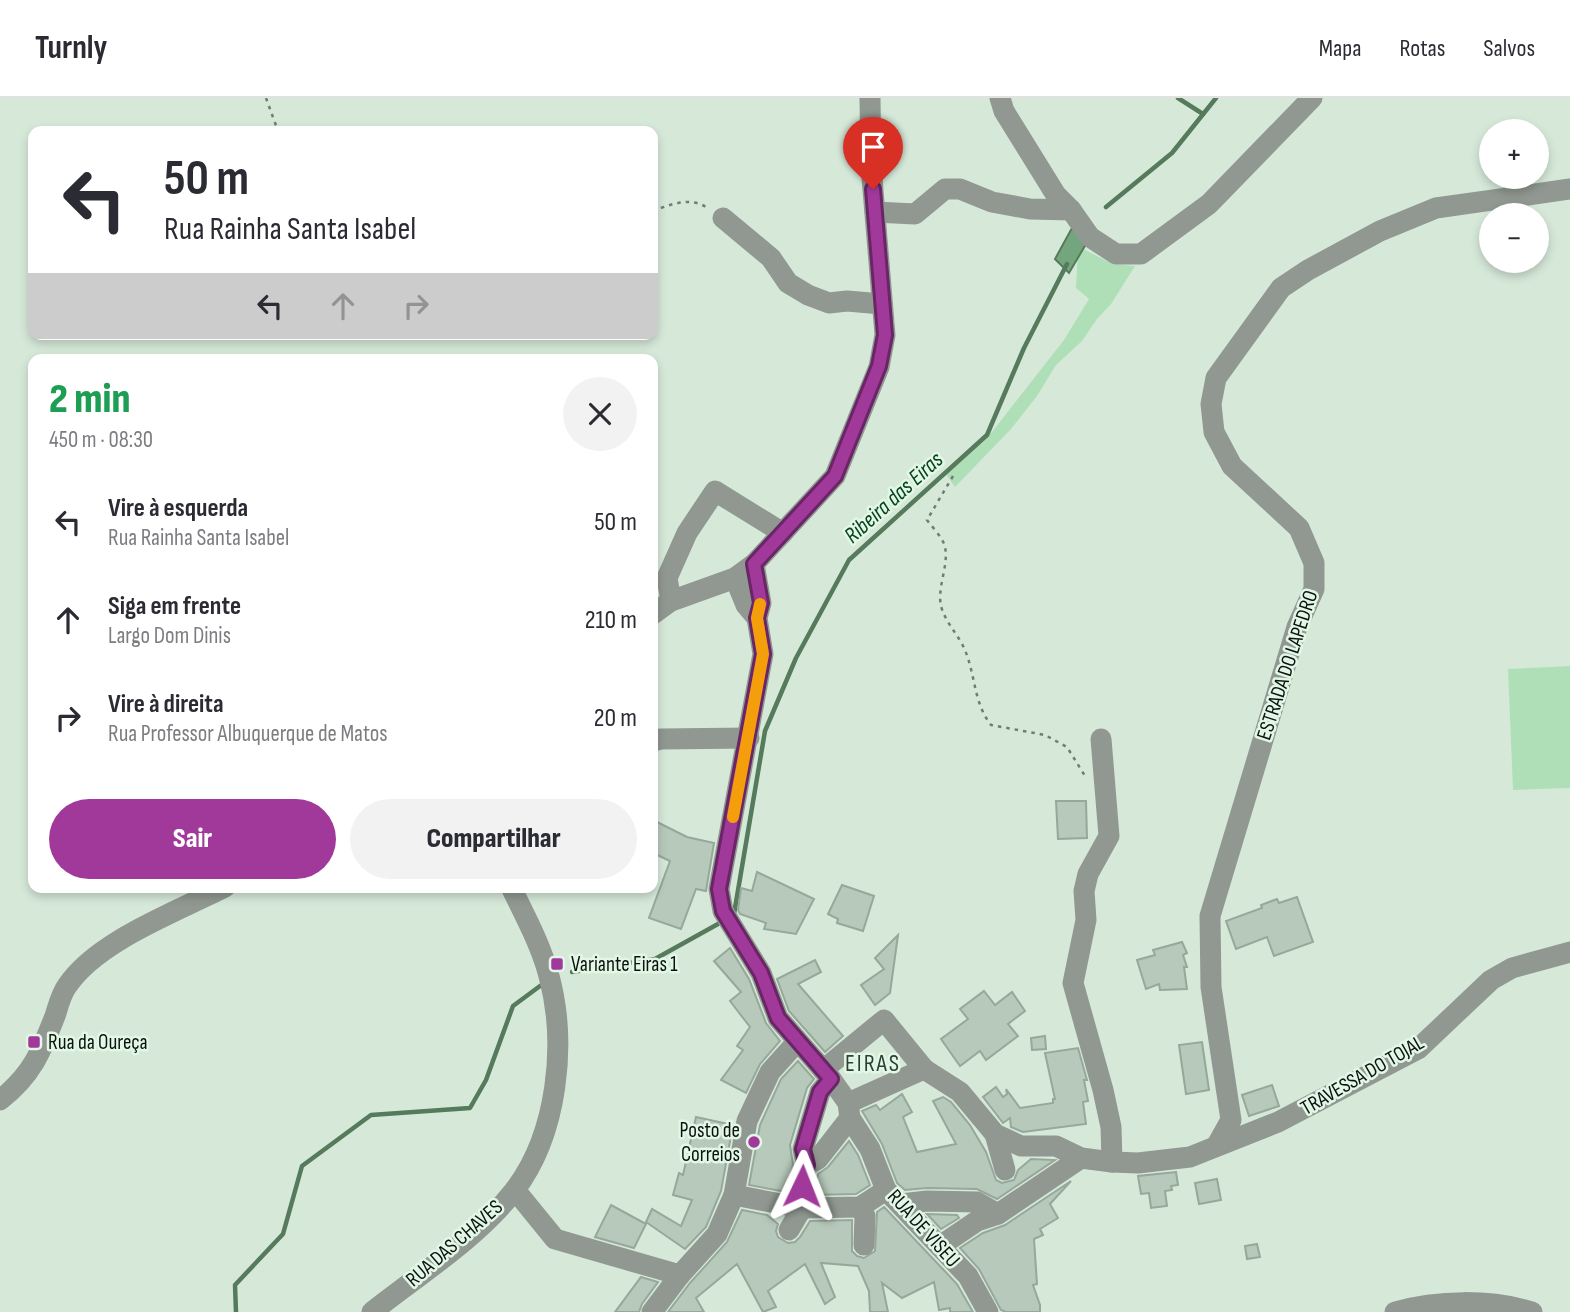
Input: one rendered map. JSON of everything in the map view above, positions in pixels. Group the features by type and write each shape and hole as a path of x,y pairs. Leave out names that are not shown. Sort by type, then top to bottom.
{"street":[{"path":"658,610 671,601 735,578 754,564 835,476 879,366 885,335 871,166 870,98"},
{"path":"984,98 1002,104 1056,195 1071,210 1090,237 1116,254 1141,254 1209,204 1312,98"},
{"path":"874,212 915,214 945,189 960,189 992,202 1030,209 1071,210"},
{"name":"ESTRADA DO LAPEDRO","path":"1217,1145 1231,1120 1211,987 1210,916 1297,626 1314,589 1314,564 1299,528 1232,466 1214,432 1211,404 1216,378 1281,288 1308,270 1380,231 1436,208 1570,189"},
{"path":"723,218 771,258 788,283 808,295 829,303 847,301 882,304"},
{"path":"671,601 667,578 699,511 715,491 783,533"},
{"path":"754,564 761,603 757,618"},
{"path":"735,578 746,605 757,618"},
{"name":"RUA DE VISEU","path":"757,618 763,654 719,889 723,911 761,973 778,1018 827,1075 870,1149 893,1197 968,1276 988,1312"},
{"path":"658,740 749,738"},
{"path":"1101,739 1109,836 1088,874 1084,891 1086,920 1073,983 1103,1090 1111,1127 1112,1162"},
{"path":"0,1100 27,1075 44,1045 66,987 93,957 213,893"},
{"name":"RUA DAS CHAVES","path":"372,1312 477,1229 514,1190 530,1163 548,1121 558,1071 558,1018 550,977 541,950 514,893"},
{"name":"TRAVESSA DO TOJAL","path":"995,1134 1021,1146 1056,1146 1081,1158 1112,1162 1138,1163 1190,1157 1278,1122 1418,1049 1491,980 1512,968 1570,952"},
{"path":"789,1230 800,1207 807,1165 803,1149 827,1075 884,1020 923,1069 960,1092 995,1134 1005,1170"},
{"path":"652,1312 680,1275 717,1234 734,1195 747,1121 770,1072 797,1042"},
{"path":"807,1165 818,1159 849,1111 923,1069"},
{"path":"940,1246 977,1221 998,1213 1081,1158"},
{"path":"514,1190 555,1239 680,1275"},
{"path":"734,1195 800,1207 860,1207 893,1197 956,1203 977,1202 998,1213"},
{"path":"860,1207 864,1216 864,1245"},
{"path":"1395,1312 1422,1305 1474,1304 1515,1307 1532,1312"}],"path":[{"path":"266,98 276,126"},
{"path":"658,209 685,201 704,205 723,218"},
{"path":"953,476 927,520 946,549 940,603 946,620 962,644 968,659 978,704 990,724 1045,735 1067,747 1088,780"}],"shaded area":[{"path":"1072,228 1086,244 1069,273 1055,259"},
{"path":"1078,250 1085,250 1113,264 1135,266 1111,304 1082,341 1056,365 1037,396 1011,429 955,487 946,474 992,432 1064,340 1089,299 1076,288"},
{"path":"1570,666 1570,788 1513,790 1508,669"}],"building":[{"path":"1056,801 1086,801 1087,838 1058,839"},
{"path":"658,822 687,837 714,843 706,891 696,889 681,929 649,918 670,861 658,855"},
{"path":"757,872 814,899 796,934 764,929 766,923 740,914 738,910 741,888 752,891"},
{"path":"842,885 874,896 863,931 837,923 838,919 828,914"},
{"path":"1297,897 1313,942 1274,956 1267,937 1236,949 1226,921 1262,908 1261,905 1277,899 1279,903"},
{"path":"898,935 890,993 875,1005 861,985 884,969 875,958"},
{"path":"1182,942 1187,953 1183,955 1187,967 1184,967 1187,989 1160,990 1159,984 1146,989 1137,960 1155,955 1153,950"},
{"path":"730,948 749,979 766,1023 780,1041 760,1064 746,1093 721,1080 743,1050 737,1046 750,1027 730,1001 741,992 714,961"},
{"path":"815,960 821,972 798,984 843,1036 825,1052 789,1011 777,979"},
{"path":"984,991 995,1005 1012,992 1025,1011 1008,1024 1018,1036 986,1060 980,1051 960,1066 941,1039 968,1019 960,1009"},
{"path":"1045,1036 1046,1049 1032,1050 1031,1038"},
{"path":"1202,1042 1209,1090 1186,1094 1179,1045"},
{"path":"1078,1048 1087,1080 1084,1080 1088,1101 1083,1102 1086,1124 1023,1132 1011,1127 1010,1118 1003,1123 983,1097 996,1087 1003,1097 1007,1094 1006,1089 1020,1108 1053,1103 1055,1099 1045,1053"},
{"path":"798,1061 814,1079 807,1088 790,1145 793,1165 787,1192 749,1185 760,1125 781,1079"},
{"path":"1272,1085 1279,1106 1249,1116 1242,1095"},
{"path":"902,1094 912,1112 903,1117 917,1152 956,1144 933,1101 943,1097 951,1102 970,1125 986,1152 996,1180 1002,1183 1014,1180 1018,1170 1031,1159 1055,1160 997,1199 977,1189 905,1190 897,1183 882,1144 862,1111 876,1105 880,1110"},
{"path":"696,1117 733,1125 721,1191 706,1227 685,1249 646,1222 652,1209 681,1226 692,1200 673,1195 679,1173 683,1175"},
{"path":"849,1141 870,1185 856,1194 813,1195 818,1174 828,1167"},
{"path":"1176,1172 1178,1185 1165,1191 1167,1206 1151,1208 1149,1193 1141,1194 1138,1176"},
{"path":"1217,1179 1221,1200 1199,1204 1195,1183"},
{"path":"1071,1181 1050,1204 1058,1218 1040,1229 1043,1235 1034,1239 1037,1284 1033,1285 1040,1312 1001,1310 979,1269 960,1248 983,1233 1005,1225"},
{"path":"611,1205 646,1224 634,1248 595,1237"},
{"path":"884,1207 957,1284 973,1312 950,1312 950,1308 939,1310 934,1282 902,1298 882,1283 888,1312 870,1312 869,1291 858,1266 821,1263 835,1297 825,1304 805,1264 768,1291 776,1307 763,1312 737,1264 696,1298 704,1312 668,1312 727,1242 742,1210 767,1215 778,1224 778,1237 788,1243 795,1242 800,1237 810,1221 852,1220 852,1251 864,1258 875,1251 877,1212"},
{"path":"927,1214 957,1215 959,1218 941,1229"},
{"path":"1257,1244 1260,1257 1247,1259 1245,1246"},
{"path":"641,1277 658,1282 639,1312 615,1312"}],"waterway":[{"path":"1178,98 1203,114"},
{"path":"1106,207 1172,153 1216,98"},
{"name":"Ribeira das Eiras","path":"734,914 765,731 796,658 849,560 987,435 1024,348 1067,264"},
{"name":"Ribeira das Eiras","path":"572,972 655,959 718,924"},
{"name":"Ribeira das Eiras","path":"236,1312 235,1285 283,1234 302,1166 371,1115 470,1108 486,1080 513,1006 540,986"}],"slow traffic":[{"path":"733,817 763,654 757,618 760,604"}],"place":[{"name":"Variante Eiras 1","path":"557,964"},
{"name":"Rua da Oureça","path":"34,1042"},
{"name":"Posto de Correios","path":"754,1142"}],"district":[{"name":"EIRAS","path":"873,1063"}],"route":[{"path":"802,1186 807,1165 803,1149 820,1092 831,1079 778,1018 761,973 723,911 719,889 763,654 757,618 761,603 754,564 835,476 879,366 885,335 873,189"}]}
